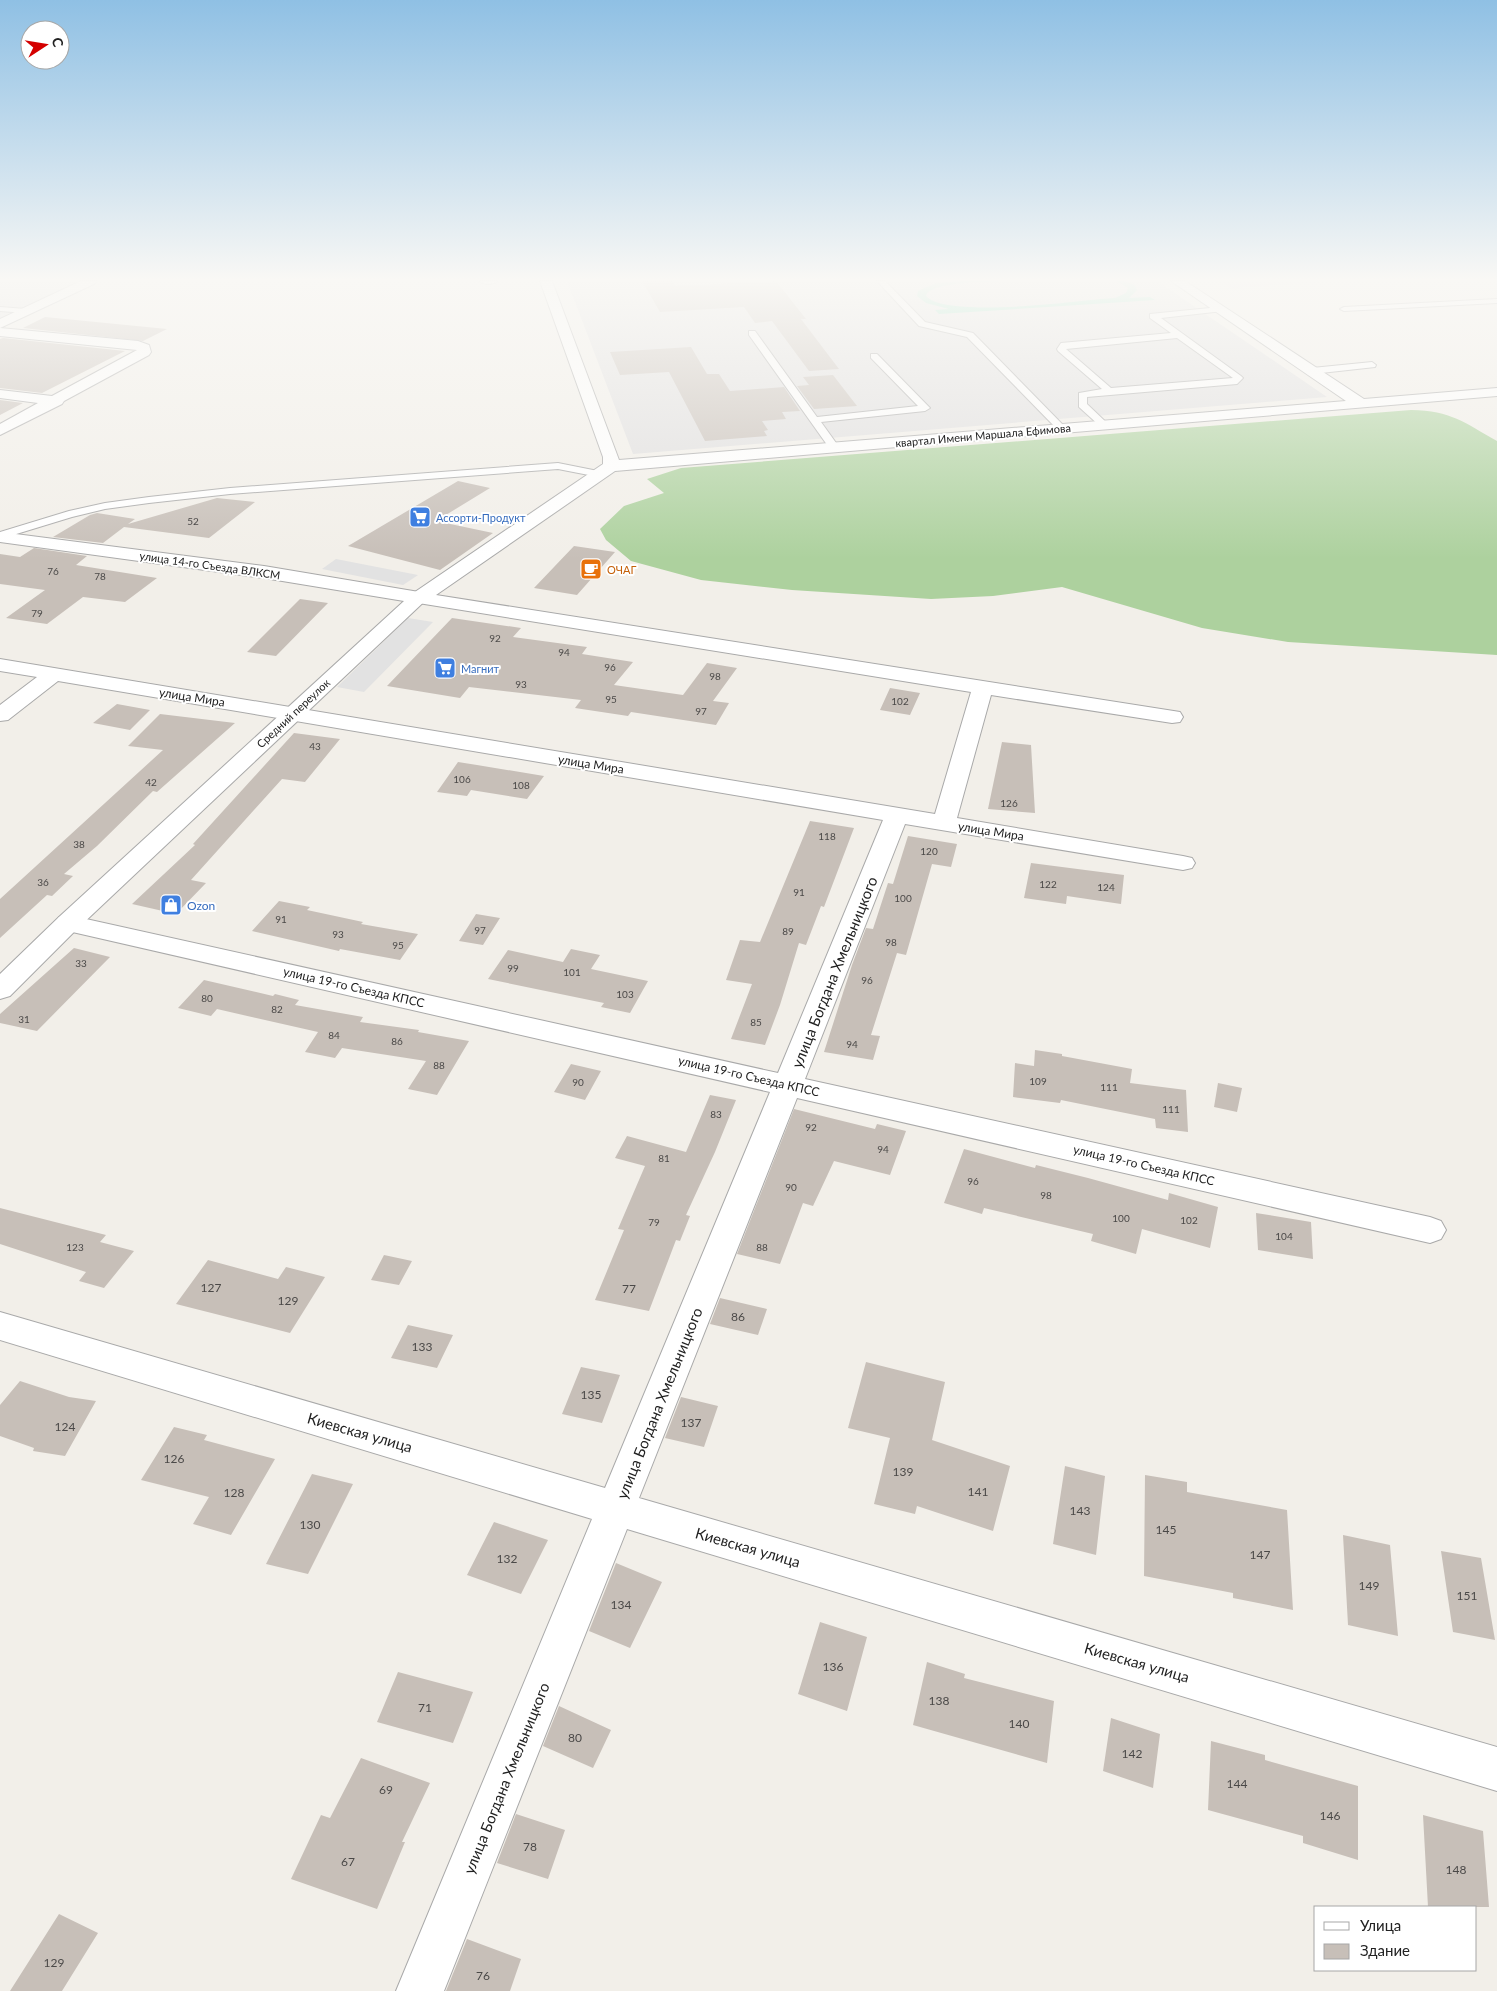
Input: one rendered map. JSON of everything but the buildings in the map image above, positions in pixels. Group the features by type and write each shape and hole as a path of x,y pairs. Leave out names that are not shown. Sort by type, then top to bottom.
{"street":[{"path":"0,430 106,374"},
{"path":"580,374 611,457 605,470"},
{"path":"1316,374 1361,404"},
{"name":"квартал Имени Маршала Ефимова","path":"605,470 834,447 1497,392"},
{"path":"0,394 57,401"},
{"name":"Средний переулок","path":"0,990 68,923 419,598 605,470"},
{"name":"улица 14-го Съезда ВЛКСМ","path":"0,537 281,575 1172,717"},
{"name":"улица Мира","path":"0,665 1183,863"},
{"path":"0,715 54,674"},
{"path":"944,823 983,687"},
{"name":"улица Богдана Хмельницкого","path":"420,1991 898,815"},
{"name":"улица 19-го Съезда КПСС","path":"68,923 1430,1230"},
{"name":"Киевская улица","path":"0,1326 1497,1769"}],"lane":[{"path":"781,374 834,447"},
{"path":"814,420 925,408 892,374"},
{"path":"1008,374 1062,429"},
{"path":"1089,374 1109,391"},
{"path":"1104,425 1082,405 1082,395 1109,391 1234,382 1238,378 1232,374"},
{"path":"0,537 69,514 105,506 230,491 558,466 605,470"}],"shaded area":[{"path":"602,374 1293,374 1327,397 633,454"},
{"path":"336,559 418,575 403,585 322,569"},
{"path":"408,618 433,622 364,692 337,687"}],"green space":[{"path":"1411,410 1447,415 1466,423 1497,441 1497,655 1288,642 1202,628 1062,587 993,596 931,599 792,590 701,580 631,561 606,540 600,529 624,506 664,493 647,479 681,468"}],"place":[{"name":"Ассорти-Продукт","path":"420,517"},
{"name":"ОЧАГ","path":"591,569"},
{"name":"Магнит","path":"445,668"},
{"name":"Ozon","path":"171,905"}]}
